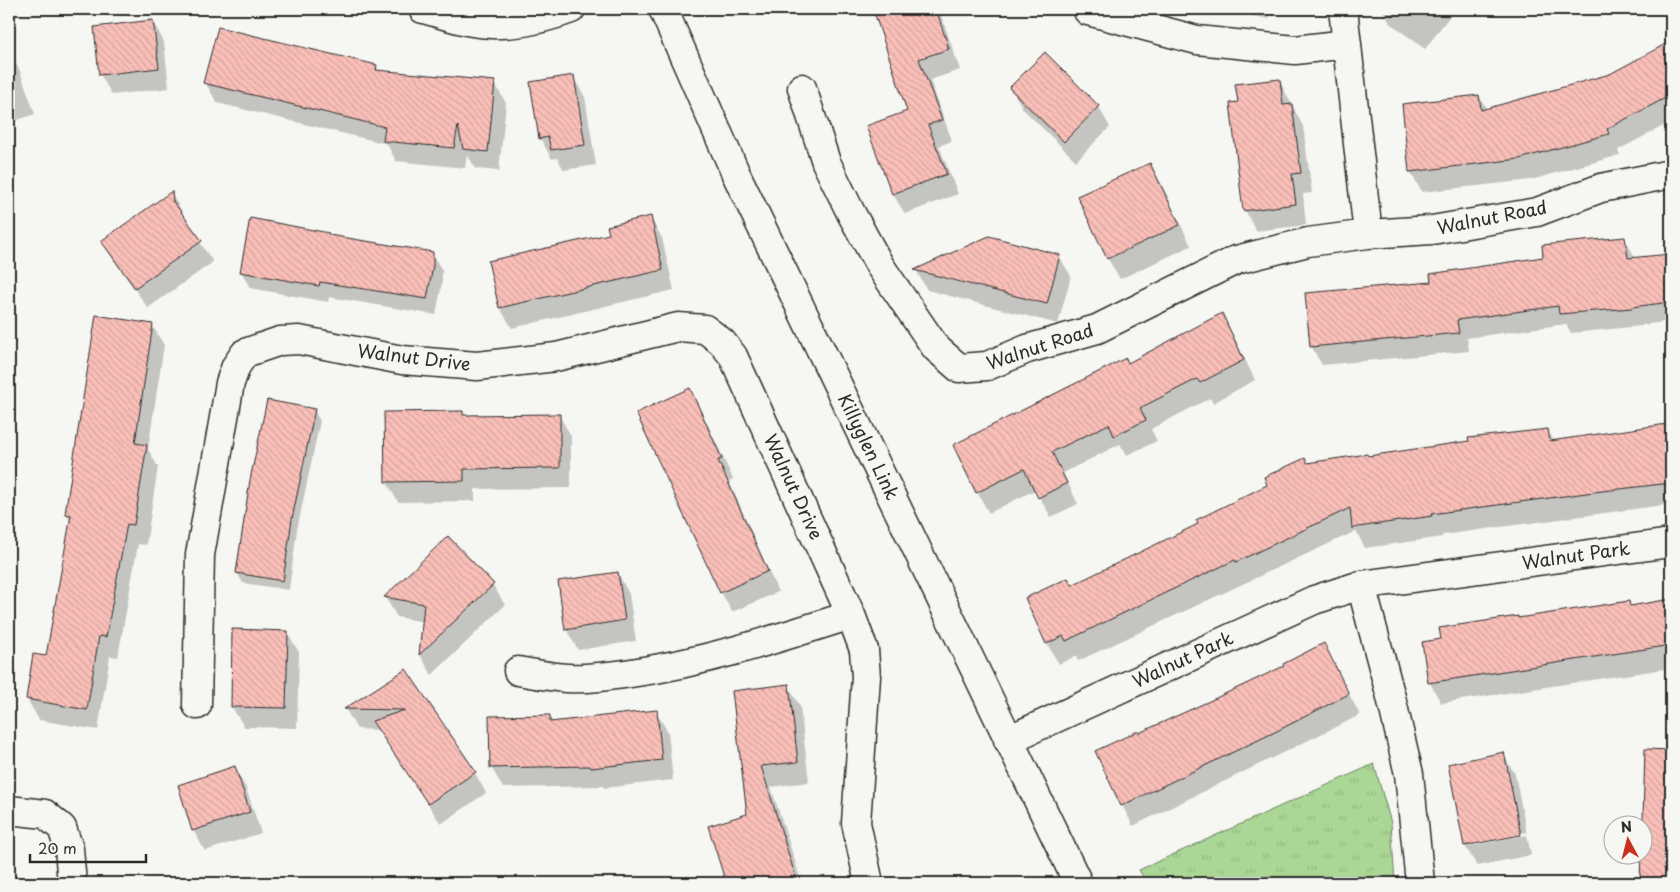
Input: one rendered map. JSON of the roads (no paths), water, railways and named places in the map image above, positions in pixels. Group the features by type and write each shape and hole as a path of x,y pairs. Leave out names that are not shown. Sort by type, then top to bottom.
{"street":[{"path":"423,9 486,24 515,22 548,16 571,9"},
{"name":"Killyglen Link","path":"662,9 740,183 1078,883"},
{"path":"1343,9 1368,234"},
{"path":"1088,11 1197,40 1295,50 1347,44"},
{"name":"Walnut Road","path":"802,88 826,162 872,251 936,348 959,368 987,366 1027,349 1097,329 1236,260 1308,242 1368,234 1432,230 1537,212 1601,188 1671,174"},
{"name":"Walnut Drive","path":"197,705 200,555 230,383 236,366 245,353 280,341 299,340 402,360 477,366 556,357 678,327 705,329 722,342 733,356 851,615 864,650 866,677 856,823 869,883"},
{"name":"Walnut Park","path":"1008,740 1314,600 1361,585 1671,543"},
{"path":"1361,585 1391,697 1409,774 1420,883"},
{"path":"518,671 544,676 593,678 661,668 725,652 851,615"},
{"path":"9,810 45,814 62,828 69,849 72,883"}]}
